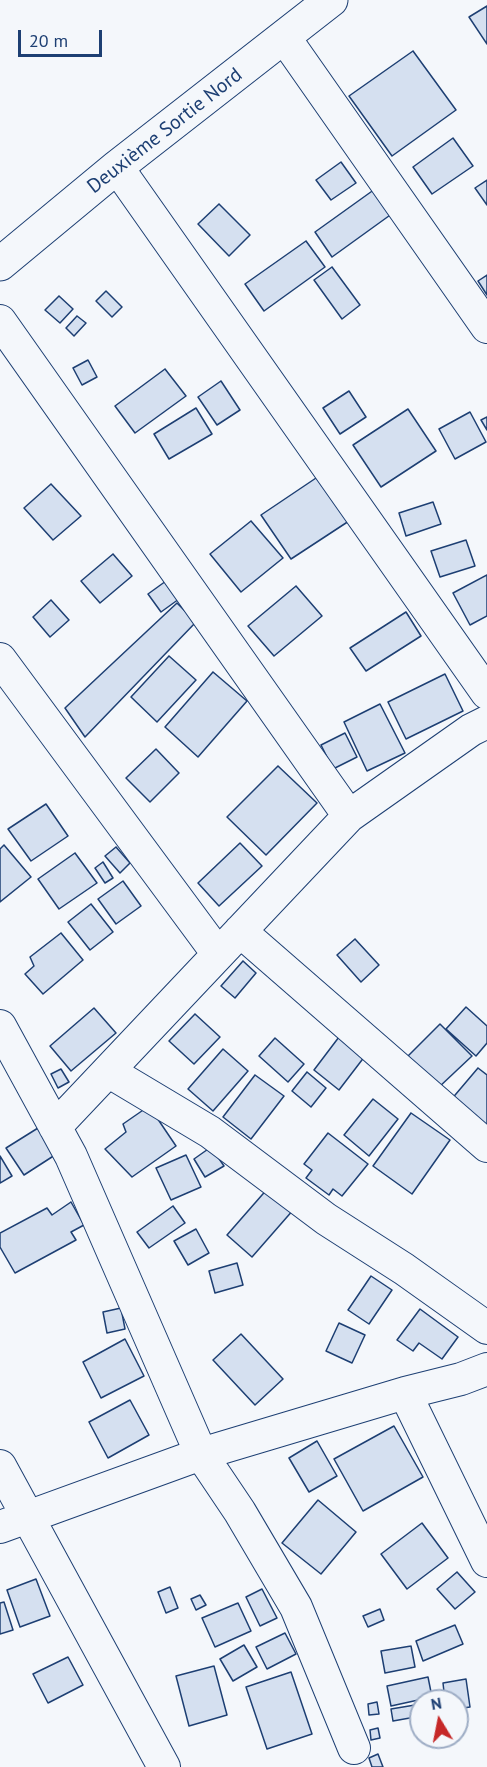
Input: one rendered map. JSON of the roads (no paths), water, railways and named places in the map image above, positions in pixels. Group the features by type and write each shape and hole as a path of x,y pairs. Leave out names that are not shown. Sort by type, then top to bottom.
{"main road":[{"name":"Deuxième Sortie Nord","path":"0,264 117,167 332,0"}],"street":[{"path":"284,37 487,327"},
{"path":"117,167 487,693"},
{"path":"0,321 349,816"},
{"path":"0,659 218,954"},
{"path":"55,1127 349,816 471,730 487,722"},
{"path":"240,931 487,1146"},
{"path":"0,1026 71,1156 201,1454 240,1512 296,1607 354,1748"},
{"path":"108,1071 210,1132 327,1219 404,1269 487,1328"},
{"path":"13,1521 201,1454 405,1393 461,1379 487,1369"},
{"path":"405,1393 487,1561"},
{"path":"0,1466 13,1521 129,1700 164,1767"}]}
